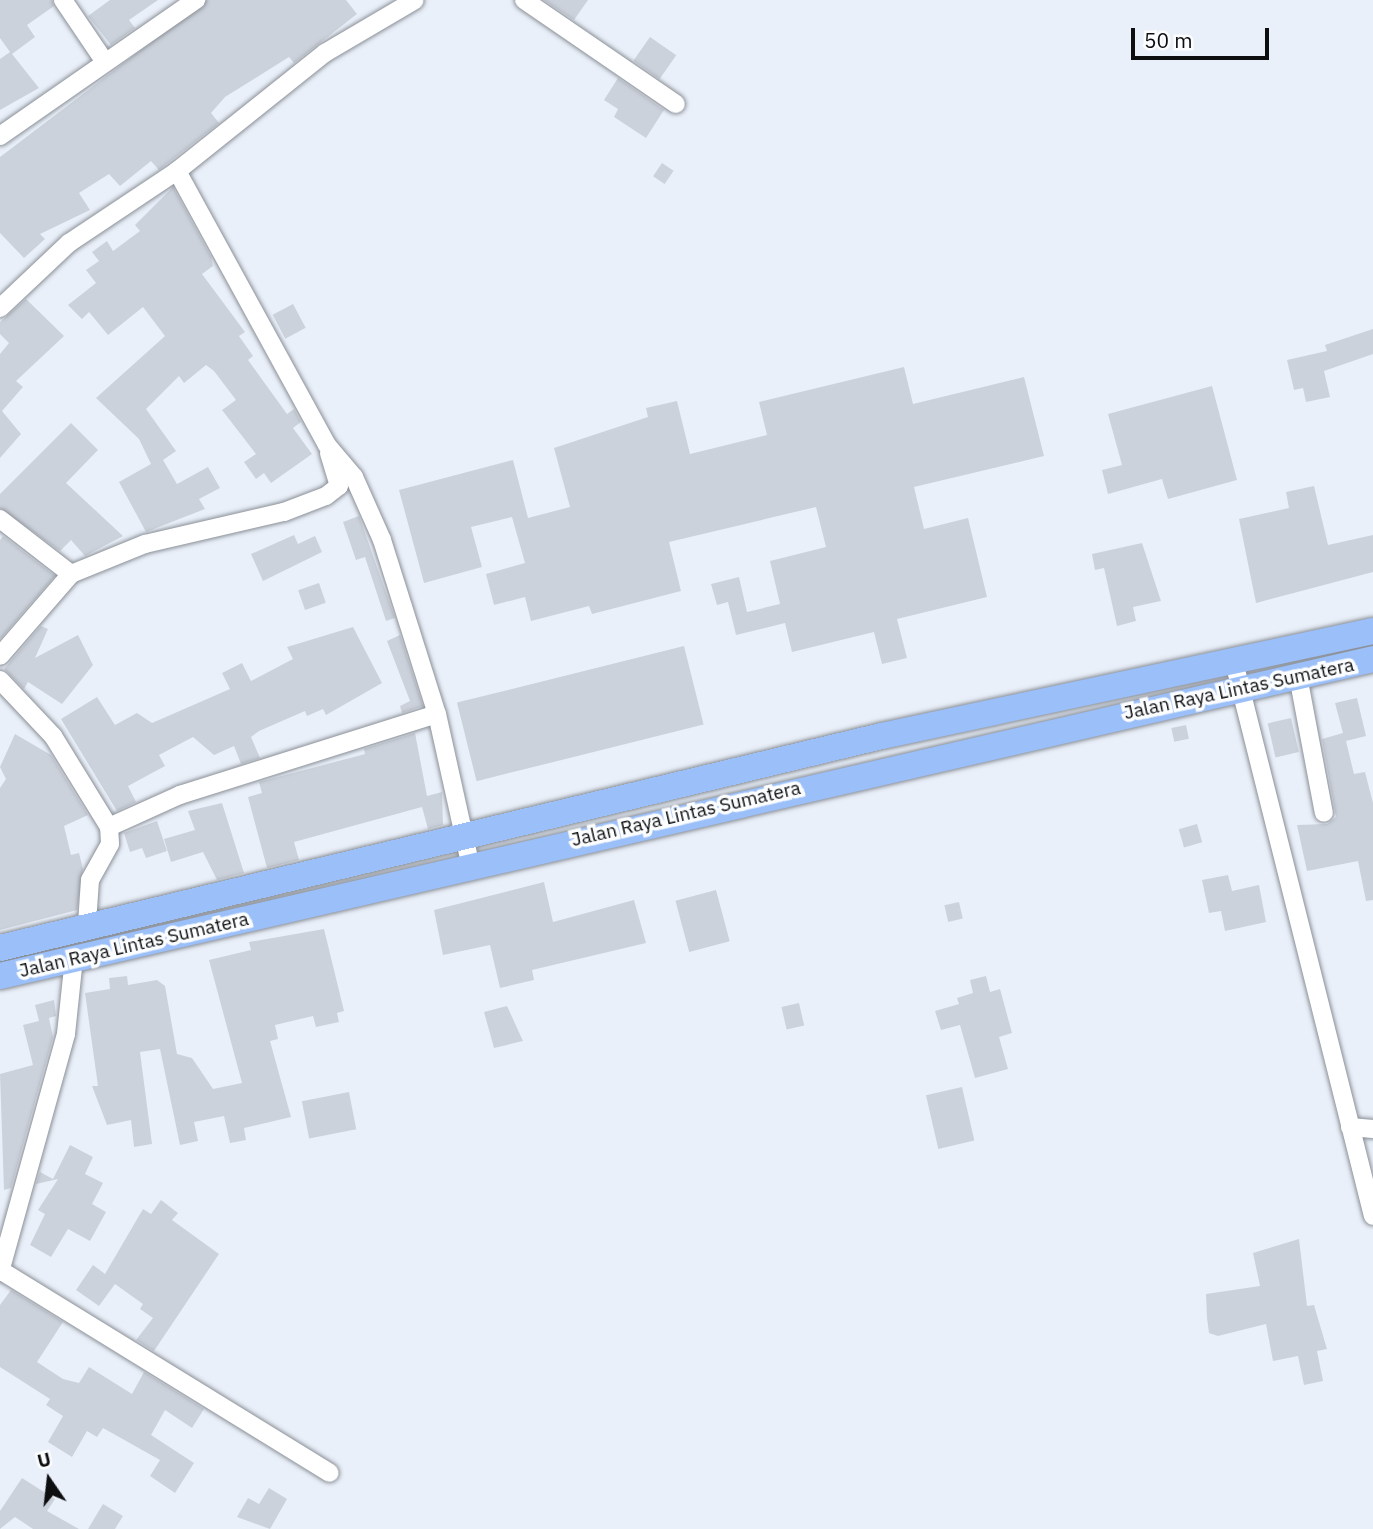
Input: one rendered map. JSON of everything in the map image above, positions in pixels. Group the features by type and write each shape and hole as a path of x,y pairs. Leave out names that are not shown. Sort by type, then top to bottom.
{"highway":[{"name":"Jalan Raya Lintas Sumatera","path":"0,948 87,924 465,833 1233,658 1373,631"},
{"name":"Jalan Raya Lintas Sumatera","path":"0,976 470,863 1373,659"}],"street":[{"path":"63,0 105,62"},
{"path":"0,135 196,0"},
{"path":"0,308 69,243 177,171 326,53 415,0"},
{"path":"524,0 676,104"},
{"path":"177,171 327,445 354,477 382,540 437,714 470,863"},
{"path":"0,656 71,574 145,544 284,512 326,496 339,485 327,445"},
{"path":"0,519 71,574"},
{"path":"1233,658 1373,1216"},
{"path":"1298,676 1324,813"},
{"path":"0,680 53,736 109,827 110,844 90,880 87,924"},
{"path":"109,827 180,795 437,714"},
{"path":"74,958 66,1034 0,1271 330,1473"},
{"path":"1350,1127 1373,1129"}],"building":[{"path":"0,0 52,0 54,6 27,25 35,37 12,54 39,88 0,110 0,59 10,52 0,38"},
{"path":"110,0 158,0 129,20 135,28 111,45 88,16"},
{"path":"207,0 346,0 357,14 294,63 289,57 225,97 211,113 219,123 159,170 151,161 120,186 109,174 79,193 90,210 40,234 45,239 24,258 0,233 0,157"},
{"path":"544,0 588,0 574,20"},
{"path":"650,37 676,55 660,79 633,61"},
{"path":"618,78 664,110 646,138 614,117 618,109 604,100"},
{"path":"662,163 674,171 665,184 653,176"},
{"path":"173,187 211,257 213,266 202,274 245,332 239,336 253,356 248,360 287,414 294,409 301,422 293,428 312,454 271,483 264,473 256,479 244,462 256,454 222,410 236,400 214,371 206,365 184,383 179,376 146,409 176,451 163,460 177,484 208,467 220,488 199,499 205,509 146,532 119,482 151,464 139,439 96,398 165,336 143,307 108,335 89,312 82,319 68,305 96,283 86,270 99,261 92,252 107,241 113,251 140,231 135,225"},
{"path":"26,299 64,336 16,381 23,387 2,411 21,434 0,458 0,354 9,343 0,334 0,322"},
{"path":"293,304 306,328 285,339 273,315"},
{"path":"1373,329 1373,354 1324,371 1330,397 1306,402 1303,388 1294,390 1287,360 1327,351 1325,345"},
{"path":"904,367 913,404 1024,377 1044,456 914,487 924,529 968,518 987,597 897,619 907,658 882,664 874,632 792,652 785,623 736,635 728,602 717,605 711,584 739,577 747,612 780,604 770,561 826,547 816,507 669,542 681,591 592,614 589,606 531,621 525,597 494,605 486,574 525,563 512,517 471,527 482,567 424,583 399,490 513,460 528,518 570,507 554,448 648,417 646,408 677,401 690,454 767,435 759,402"},
{"path":"1212,386 1237,480 1168,499 1162,479 1108,494 1102,470 1122,465 1108,414"},
{"path":"71,423 98,450 66,483 123,536 85,556 71,540 60,551 0,508 0,494"},
{"path":"1314,486 1328,545 1373,535 1373,572 1256,603 1239,519 1289,508 1286,492"},
{"path":"359,516 395,618 386,621 365,557 356,560 343,522"},
{"path":"294,535 298,544 315,536 322,552 263,581 251,554"},
{"path":"3,536 55,576 0,639 0,540"},
{"path":"1142,543 1161,601 1133,607 1136,621 1117,626 1104,568 1095,570 1092,554"},
{"path":"319,583 326,603 305,610 298,590"},
{"path":"41,626 48,629 35,658 78,635 93,665 62,704 28,682 24,689 4,669"},
{"path":"353,627 382,683 326,715 323,709 307,716 305,711 259,731 251,737 260,758 241,764 234,746 214,755 193,737 159,755 165,766 128,786 136,802 117,811 61,719 97,697 115,725 137,713 152,723 230,689 222,673 242,663 251,681 293,659 287,647"},
{"path":"400,635 423,706 402,713 400,706 410,701 387,641"},
{"path":"684,646 704,725 477,781 457,703"},
{"path":"1357,698 1366,736 1346,741 1354,774 1365,772 1373,803 1373,900 1366,901 1358,861 1307,871 1297,825 1327,824 1336,817 1322,739 1343,733 1335,703"},
{"path":"1291,718 1299,752 1275,758 1268,723"},
{"path":"1186,725 1189,739 1174,742 1171,728"},
{"path":"415,733 427,796 442,792 443,825 428,829 422,807 294,842 299,860 267,868 248,797 262,793 259,782 365,754 364,749"},
{"path":"15,734 51,755 88,815 64,826 71,855 79,853 83,869 77,910 0,930 0,788 6,779 0,767"},
{"path":"222,803 244,873 217,880 203,852 171,862 164,839 195,830 188,811"},
{"path":"157,821 167,851 146,858 142,848 130,852 124,833"},
{"path":"1197,824 1202,842 1184,848 1179,829"},
{"path":"1228,875 1232,891 1259,885 1266,922 1225,931 1221,911 1209,913 1202,880"},
{"path":"544,882 553,922 634,900 646,943 532,970 534,980 500,988 490,945 443,955 434,910"},
{"path":"716,890 730,941 689,952 675,901"},
{"path":"959,902 963,919 948,922 944,905"},
{"path":"324,929 344,1011 337,1013 339,1022 316,1027 313,1016 275,1025 278,1039 270,1041 291,1117 244,1128 246,1140 230,1143 224,1116 194,1122 198,1141 180,1145 160,1049 140,1052 152,1144 134,1147 131,1120 107,1125 92,1086 98,1086 85,993 110,989 109,978 127,976 128,985 157,980 165,986 177,1054 192,1058 213,1089 242,1083 209,960 251,950 249,942"},
{"path":"986,976 990,992 1000,989 1012,1033 999,1037 1008,1069 975,1078 960,1025 941,1030 935,1011 959,1004 957,998 973,993 970,980"},
{"path":"54,1000 56,1016 49,1018 53,1037 11,1188 4,1190 0,1074 33,1065 23,1025 39,1021 35,1005"},
{"path":"799,1003 804,1025 787,1029 781,1007"},
{"path":"507,1006 523,1041 494,1048 484,1012"},
{"path":"962,1087 974,1141 938,1149 926,1095"},
{"path":"349,1092 356,1129 309,1138 302,1101"},
{"path":"70,1145 93,1157 85,1174 103,1183 92,1204 106,1212 90,1241 68,1229 51,1257 30,1245 45,1214 38,1210 58,1179 36,1184 40,1172 53,1179"},
{"path":"161,1200 178,1213 172,1220 219,1254 154,1351 136,1340 153,1318 140,1309 143,1304 115,1284 99,1306 76,1290 93,1265 105,1274 143,1209 151,1214"},
{"path":"1299,1239 1307,1306 1314,1305 1327,1349 1317,1351 1323,1381 1304,1385 1298,1356 1273,1361 1266,1324 1218,1336 1209,1333 1206,1294 1260,1286 1253,1253"},
{"path":"11,1290 63,1322 37,1362 63,1379 79,1383 89,1367 132,1394 144,1372 204,1409 192,1428 165,1410 151,1435 194,1463 175,1493 150,1476 160,1460 103,1428 97,1437 87,1431 72,1457 48,1442 63,1416 46,1405 50,1399 0,1367 0,1305"},
{"path":"22,1478 55,1499 47,1511 79,1529 33,1529 15,1517 0,1529 0,1511"},
{"path":"269,1488 287,1499 270,1529 237,1517 248,1498 259,1504"},
{"path":"103,1504 123,1516 115,1529 88,1529"}]}
